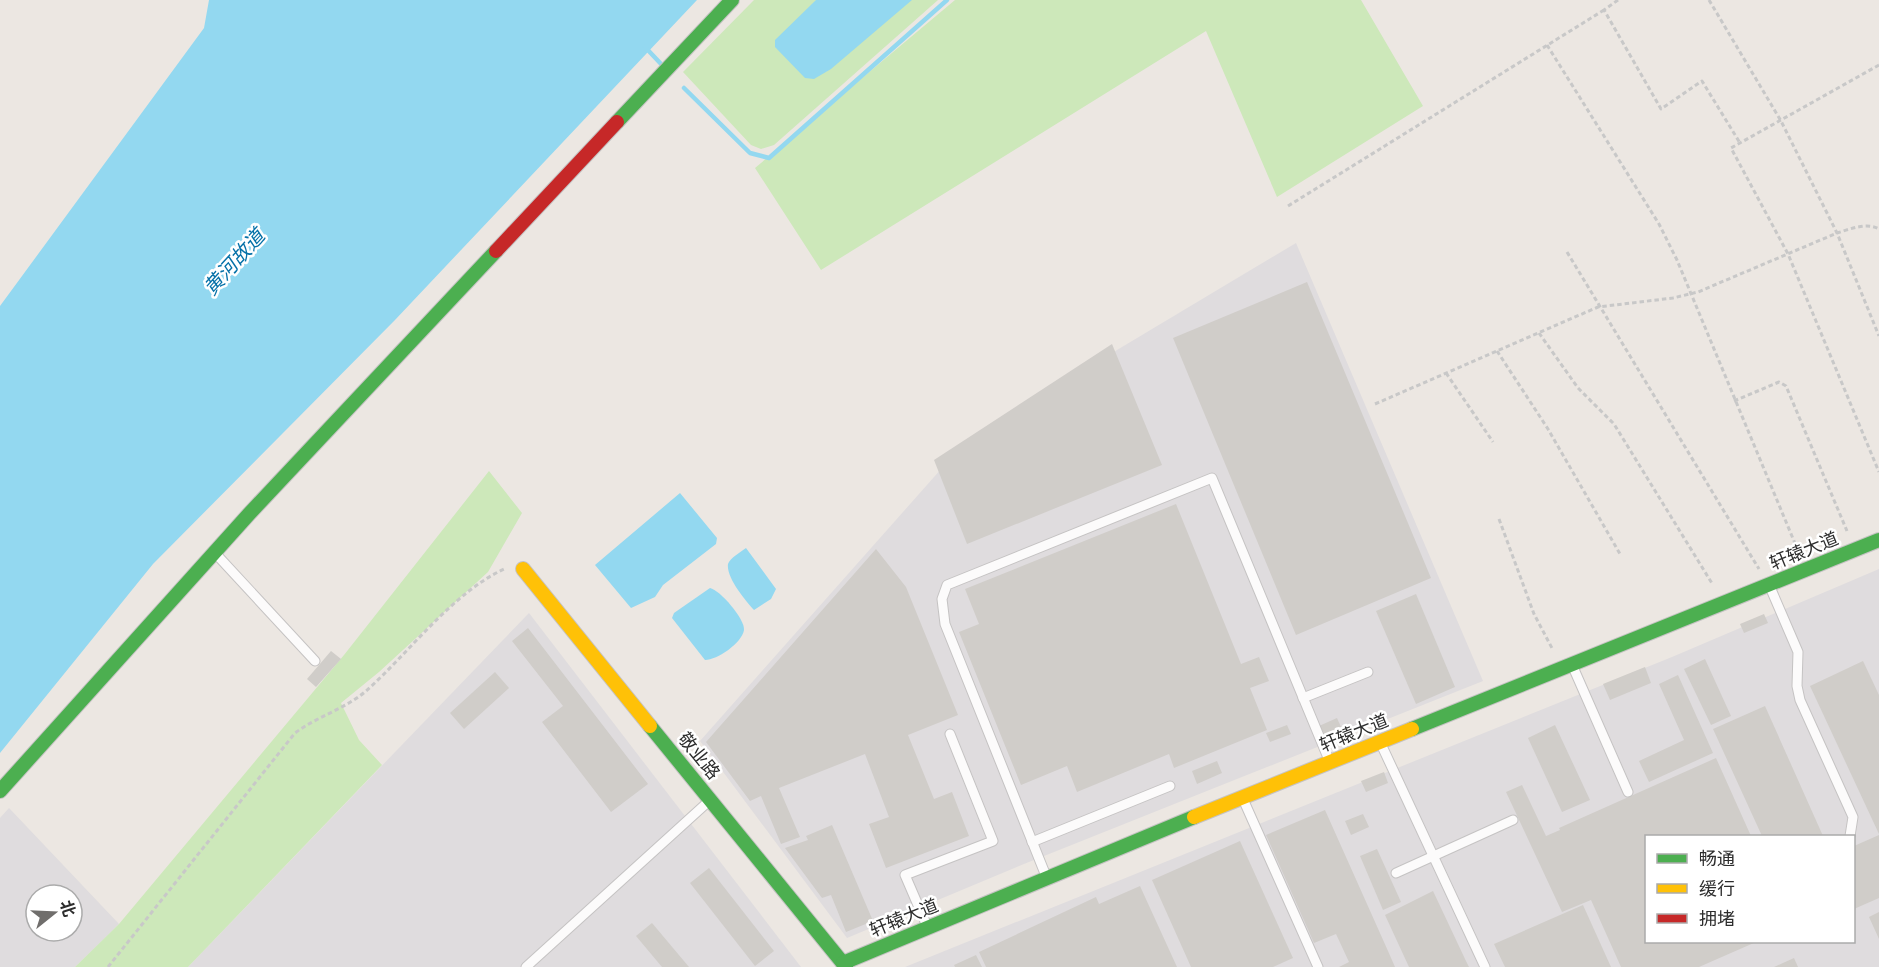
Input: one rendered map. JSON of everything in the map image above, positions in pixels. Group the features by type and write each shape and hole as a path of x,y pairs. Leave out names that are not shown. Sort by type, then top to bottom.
{"street":[{"path":"0,791 216,554 249,514 732,0"},
{"name":"轩辕大道","path":"845,965 927,928 1242,797 1879,540"},
{"name":"敬业路","path":"523,569 845,965"}],"lane":[{"path":"1047,878 945,624 942,599 947,585 1212,478 1330,762"},
{"path":"216,554 315,661"},
{"path":"1769,585 1798,652 1797,686 1800,700 1853,817 1850,835"},
{"path":"1567,666 1628,792"},
{"path":"1303,698 1368,672"},
{"path":"927,928 905,875 993,841 950,734"},
{"path":"1380,742 1485,967"},
{"path":"1032,842 1170,786"},
{"path":"1242,797 1318,967"},
{"path":"526,967 711,800"},
{"path":"1396,873 1513,820"}],"path":[{"path":"1288,206 1618,0"},
{"path":"1710,0 1780,121 1837,232 1879,336"},
{"path":"1604,10 1661,109 1702,81 1740,143"},
{"path":"1547,45 1659,224 1806,570"},
{"path":"1879,65 1731,148 1788,254 1879,472"},
{"path":"1375,404 1598,308 1690,294 1837,232 1854,227 1874,226 1879,229"},
{"path":"1567,252 1598,308 1769,585"},
{"path":"1539,333 1578,388 1614,424 1724,603"},
{"path":"1497,351 1548,429 1620,554"},
{"path":"1446,373 1493,442"},
{"path":"1734,401 1779,382 1786,386 1854,550"},
{"path":"1499,519 1533,614 1567,666"},
{"path":"108,967 295,733 310,722 349,705 471,590 509,567 523,569"}],"shaded area":[{"path":"1296,243 1483,681 1024,864 847,938 700,741 950,459 1117,350"},
{"path":"1879,569 1879,967 905,967 1672,657"},
{"path":"529,613 801,967 188,967"},
{"path":"9,808 80,883 24,883 24,943 84,943 84,887 119,924 75,967 0,967 0,818"}],"green space":[{"path":"754,0 938,0 774,145 761,149 751,145 683,72"},
{"path":"955,0 1361,0 1423,106 1277,197 1206,31 821,270 755,168"},
{"path":"489,471 522,513 488,572 379,672 341,703 359,740 382,765 188,967 75,967 119,924 344,655"}],"water":[{"name":"黄河故道","path":"209,0 697,0 395,320 153,564 0,753 0,306 204,28"},
{"path":"816,0 912,0 831,69 814,79 805,78 775,47 775,40"},
{"path":"680,493 717,538 716,544 663,585 655,597 631,608 595,565"},
{"path":"746,548 776,589 771,599 754,610 737,589 728,570 731,560"},
{"path":"710,588 720,594 731,606 741,619 744,630 739,640 728,650 705,660 672,618 674,613"}],"building":[{"path":"1307,282 1431,578 1296,635 1173,338"},
{"path":"1112,344 1162,465 967,544 934,460"},
{"path":"1176,504 1241,664 1259,657 1269,681 1250,688 1267,730 1174,768 1169,754 1077,792 1067,766 1021,785 959,632 979,624 965,589"},
{"path":"876,549 906,587 958,715 908,735 934,799 952,792 969,836 886,868 869,824 889,817 865,754 779,788 800,837 781,844 761,796 750,801 706,742"},
{"path":"1416,594 1455,687 1416,704 1376,611"},
{"path":"1764,614 1768,623 1744,633 1740,624"},
{"path":"528,628 648,784 611,812 542,722 563,706 512,641"},
{"path":"331,651 341,659 316,687 307,679"},
{"path":"1705,659 1731,716 1711,725 1684,669"},
{"path":"1863,661 1879,695 1879,834 1810,686"},
{"path":"1645,667 1651,683 1610,700 1603,684"},
{"path":"495,672 509,688 464,729 450,713"},
{"path":"1678,675 1713,753 1649,782 1639,761 1684,740 1659,684"},
{"path":"1765,706 1823,835 1762,835 1713,729"},
{"path":"1337,718 1341,727 1322,735 1319,726"},
{"path":"1287,725 1291,734 1270,742 1266,733"},
{"path":"1555,725 1590,800 1562,812 1528,738"},
{"path":"1716,758 1751,835 1645,835 1645,943 1754,943 1699,967 1621,967 1591,900 1562,912 1506,792 1522,785 1546,836 1560,830 1559,828"},
{"path":"1217,761 1222,773 1197,784 1192,771"},
{"path":"1384,772 1388,783 1366,792 1361,781"},
{"path":"1325,810 1395,967 1339,967 1349,962 1336,934 1314,943 1266,835"},
{"path":"1363,814 1369,827 1351,835 1345,821"},
{"path":"832,825 873,921 846,932 831,895 822,898 785,848 808,840 806,836"},
{"path":"1879,835 1879,898 1855,909 1855,846"},
{"path":"1240,841 1293,958 1273,967 1191,967 1152,880"},
{"path":"1377,849 1401,902 1383,910 1360,856"},
{"path":"709,868 774,951 755,966 690,883"},
{"path":"1140,886 1177,967 986,967 979,952 1096,897 1099,904"},
{"path":"1433,891 1469,967 1409,967 1385,915"},
{"path":"1583,905 1611,967 1505,967 1494,944"},
{"path":"1879,912 1879,939 1869,917"},
{"path":"652,923 689,967 662,967 636,936"},
{"path":"976,955 982,967 955,967 954,965"},
{"path":"1794,958 1798,967 1774,967"}],"waterway":[{"path":"684,88 750,153 769,158 947,0"},
{"path":"645,47 662,65"}],"traffic: fast":[{"path":"617,122 732,0"},
{"path":"0,791 249,514 496,251"},
{"path":"1412,729 1879,540"},
{"path":"650,726 846,967"},
{"path":"843,963 1194,817"}],"traffic: slow":[{"path":"523,569 650,726"},
{"path":"1194,817 1412,729"}],"traffic: jam":[{"path":"496,251 617,122"}]}
